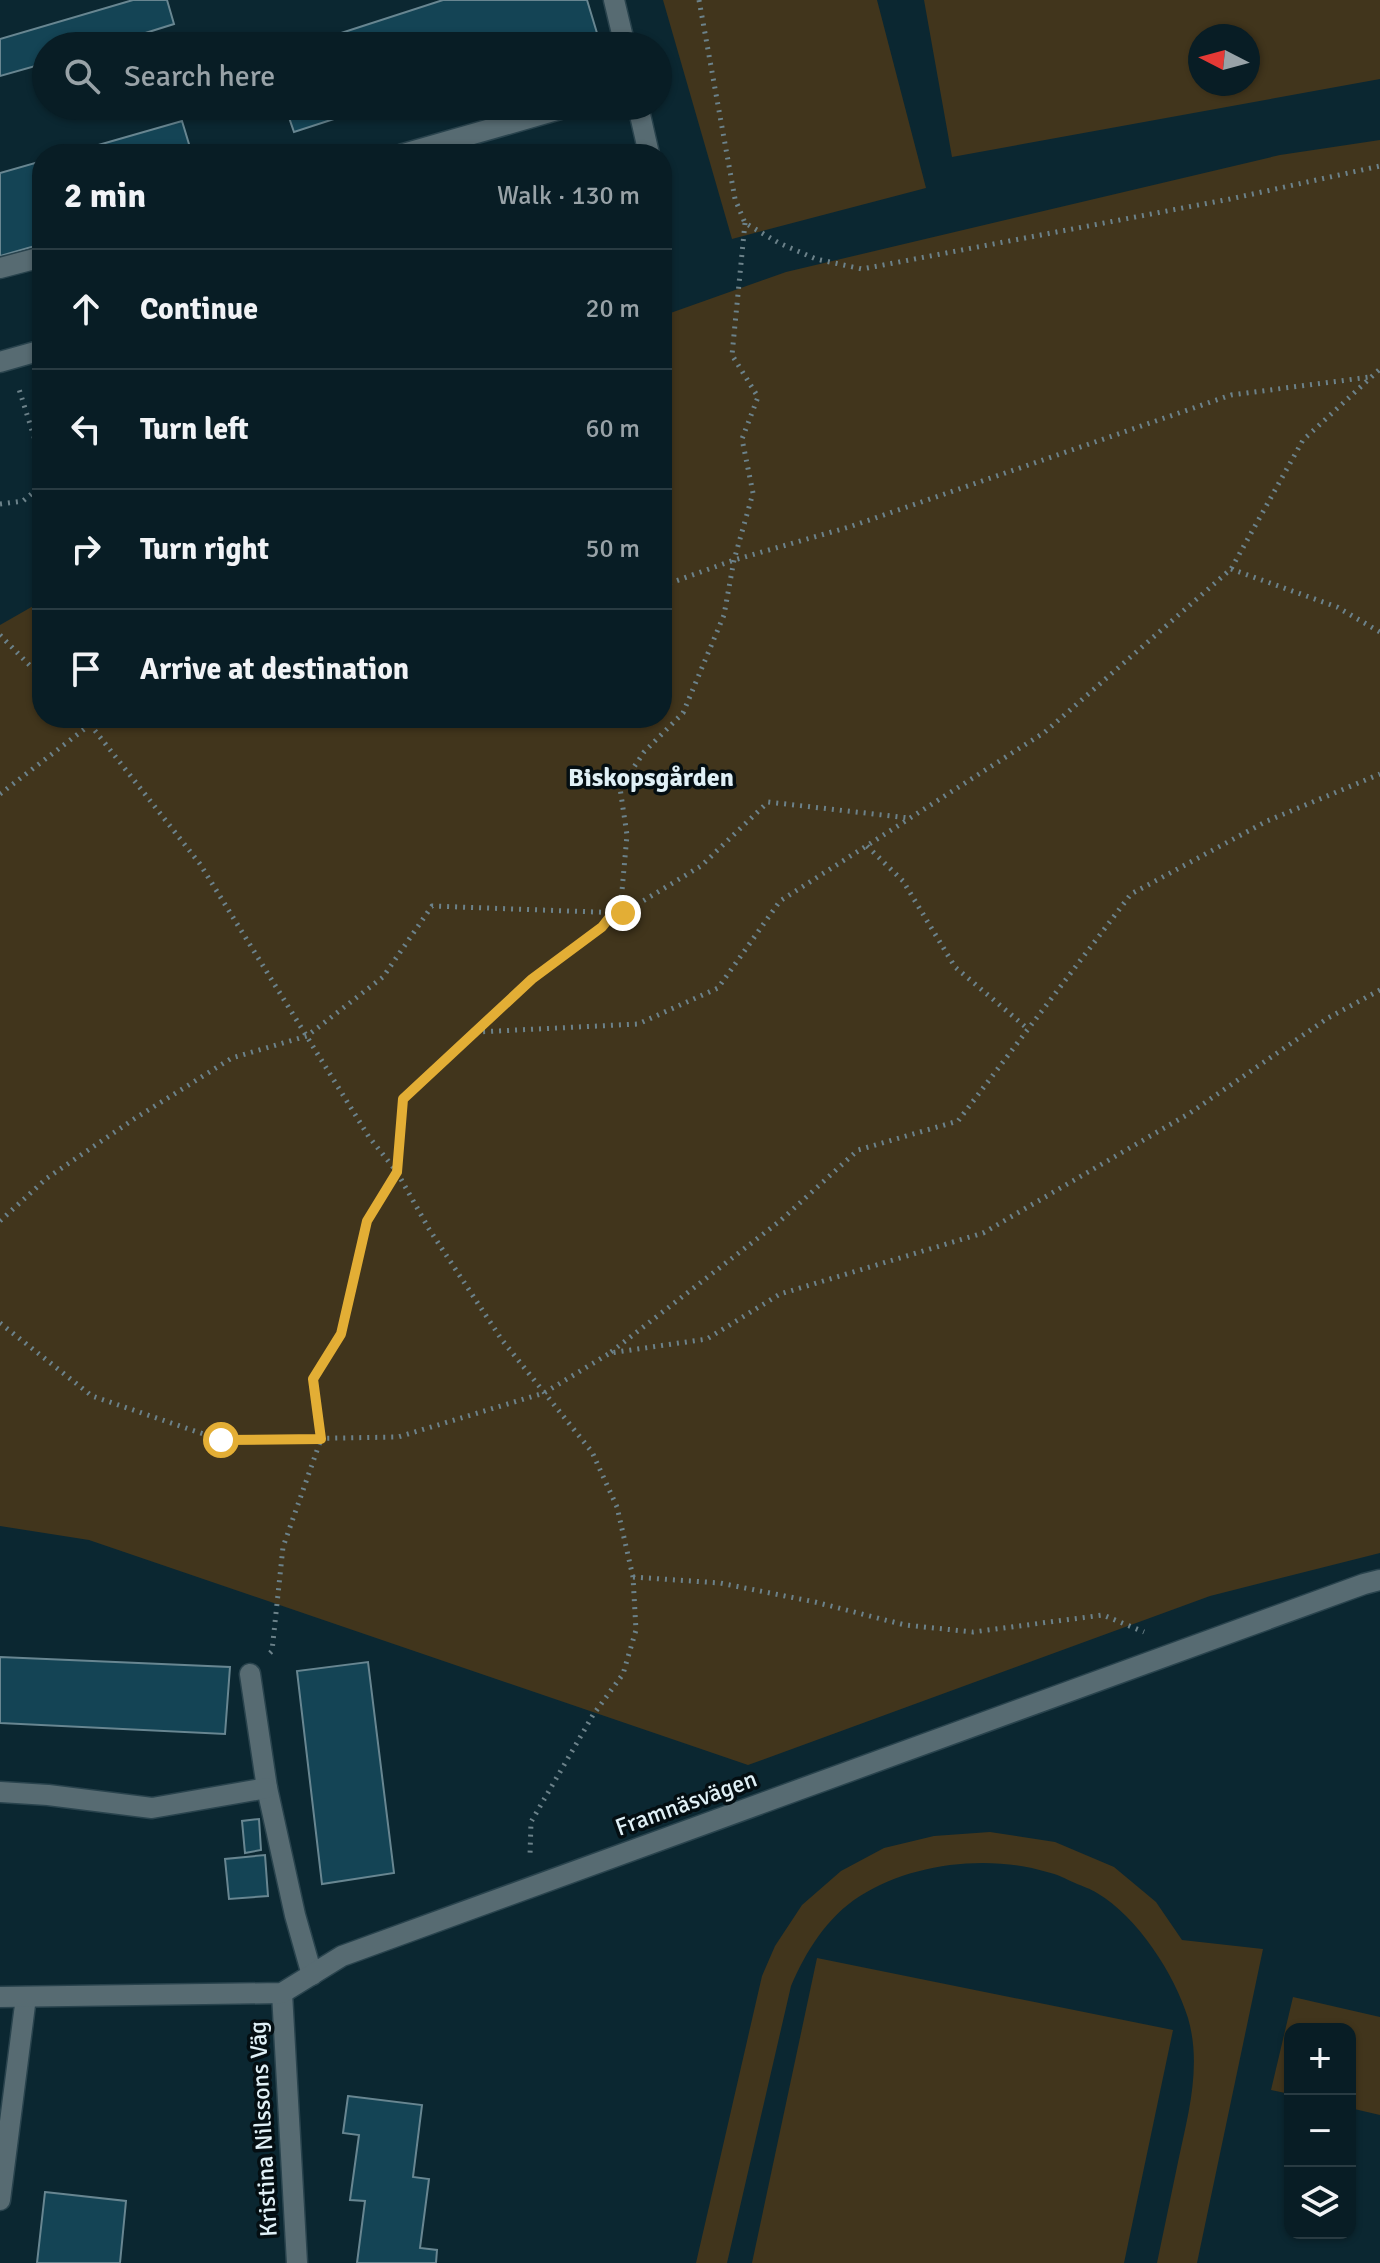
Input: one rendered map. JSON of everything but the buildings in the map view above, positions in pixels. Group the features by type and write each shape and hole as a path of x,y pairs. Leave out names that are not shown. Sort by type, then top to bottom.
{"street":[{"path":"614,0 622,32"},
{"path":"438,144 522,120"},
{"path":"641,120 647,144"},
{"path":"0,268 32,260"},
{"path":"5,360 32,353"},
{"name":"Framnäsvägen","path":"282,1993 342,1956 1380,1580"},
{"path":"250,1674 267,1788 295,1915 312,1975"},
{"path":"0,1792 152,1808 267,1788"},
{"path":"0,1997 282,1993"},
{"name":"Kristina Nilssons Väg","path":"282,1993 297,2263"},
{"path":"0,2200 26,1997"}],"path":[{"path":"672,724 683,713 724,615 734,560 753,493 742,439 758,397 732,355 745,223 735,199 699,0"},
{"path":"745,223 779,243 816,259 862,269 1199,205 1380,166"},
{"path":"5,360 32,434"},
{"path":"477,1032 638,1024 718,988 780,901 1045,732 1231,569 1303,440 1380,369"},
{"path":"672,582 734,560 849,527 1231,395 1371,377"},
{"path":"0,504 23,501 32,493"},
{"path":"1231,569 1337,607 1380,632"},
{"path":"0,635 32,668"},
{"path":"0,794 86,728"},
{"path":"94,728 200,864 369,1137 397,1172 429,1229 502,1340 592,1452 617,1507 633,1577 636,1630 623,1674 593,1715 531,1822 528,1888"},
{"path":"250,1674 272,1651 283,1547 321,1439 313,1379 341,1334 367,1221 397,1172 403,1099 532,979 602,927 621,902 627,835 620,788 644,752 668,728"},
{"path":"0,1323 92,1396 221,1440 398,1437 544,1393 610,1353 780,1221 858,1150 958,1121 1131,894 1267,821 1380,774"},
{"path":"0,1221 47,1178 232,1058 307,1036 383,977 432,906 623,913 701,866 768,802 910,818"},
{"path":"867,846 903,881 955,967 1028,1029"},
{"path":"610,1353 707,1339 780,1294 983,1233 1190,1113 1328,1018 1380,990"},
{"path":"633,1577 720,1583 815,1602 905,1625 973,1632 1103,1615 1186,1649"}],"shaded area":[{"path":"663,0 877,0 926,188 732,239"},
{"path":"924,0 1380,0 1380,79 952,157"},
{"path":"1380,140 1380,1553 1210,1596 748,1765 89,1540 0,1526 0,625 32,607 32,728 672,728 672,312 786,272 1280,155"},
{"path":"990,1832 1055,1842 1114,1867 1156,1902 1182,1940 1263,1949 1197,2263 1157,2263 1194,2072 1188,2018 1174,1984 1140,1931 1112,1903 1095,1892 1054,1874 1024,1867 976,1863 926,1869 880,1885 848,1904 819,1936 791,1986 727,2263 696,2263 762,1976 775,1946 802,1905 841,1871 884,1848 934,1836"},
{"path":"817,1958 1173,2030 1124,2263 752,2263"},
{"path":"1293,1997 1380,2017 1380,2115 1356,2109 1356,2023 1287,2023"},
{"path":"1284,2035 1284,2093 1271,2090"}],"district":[{"name":"Biskopsgården","path":"651,778"}],"route":[{"path":"221,1440 321,1439 313,1379 341,1334 367,1221 397,1172 403,1099 532,979 602,927 613,913 623,913"}]}
